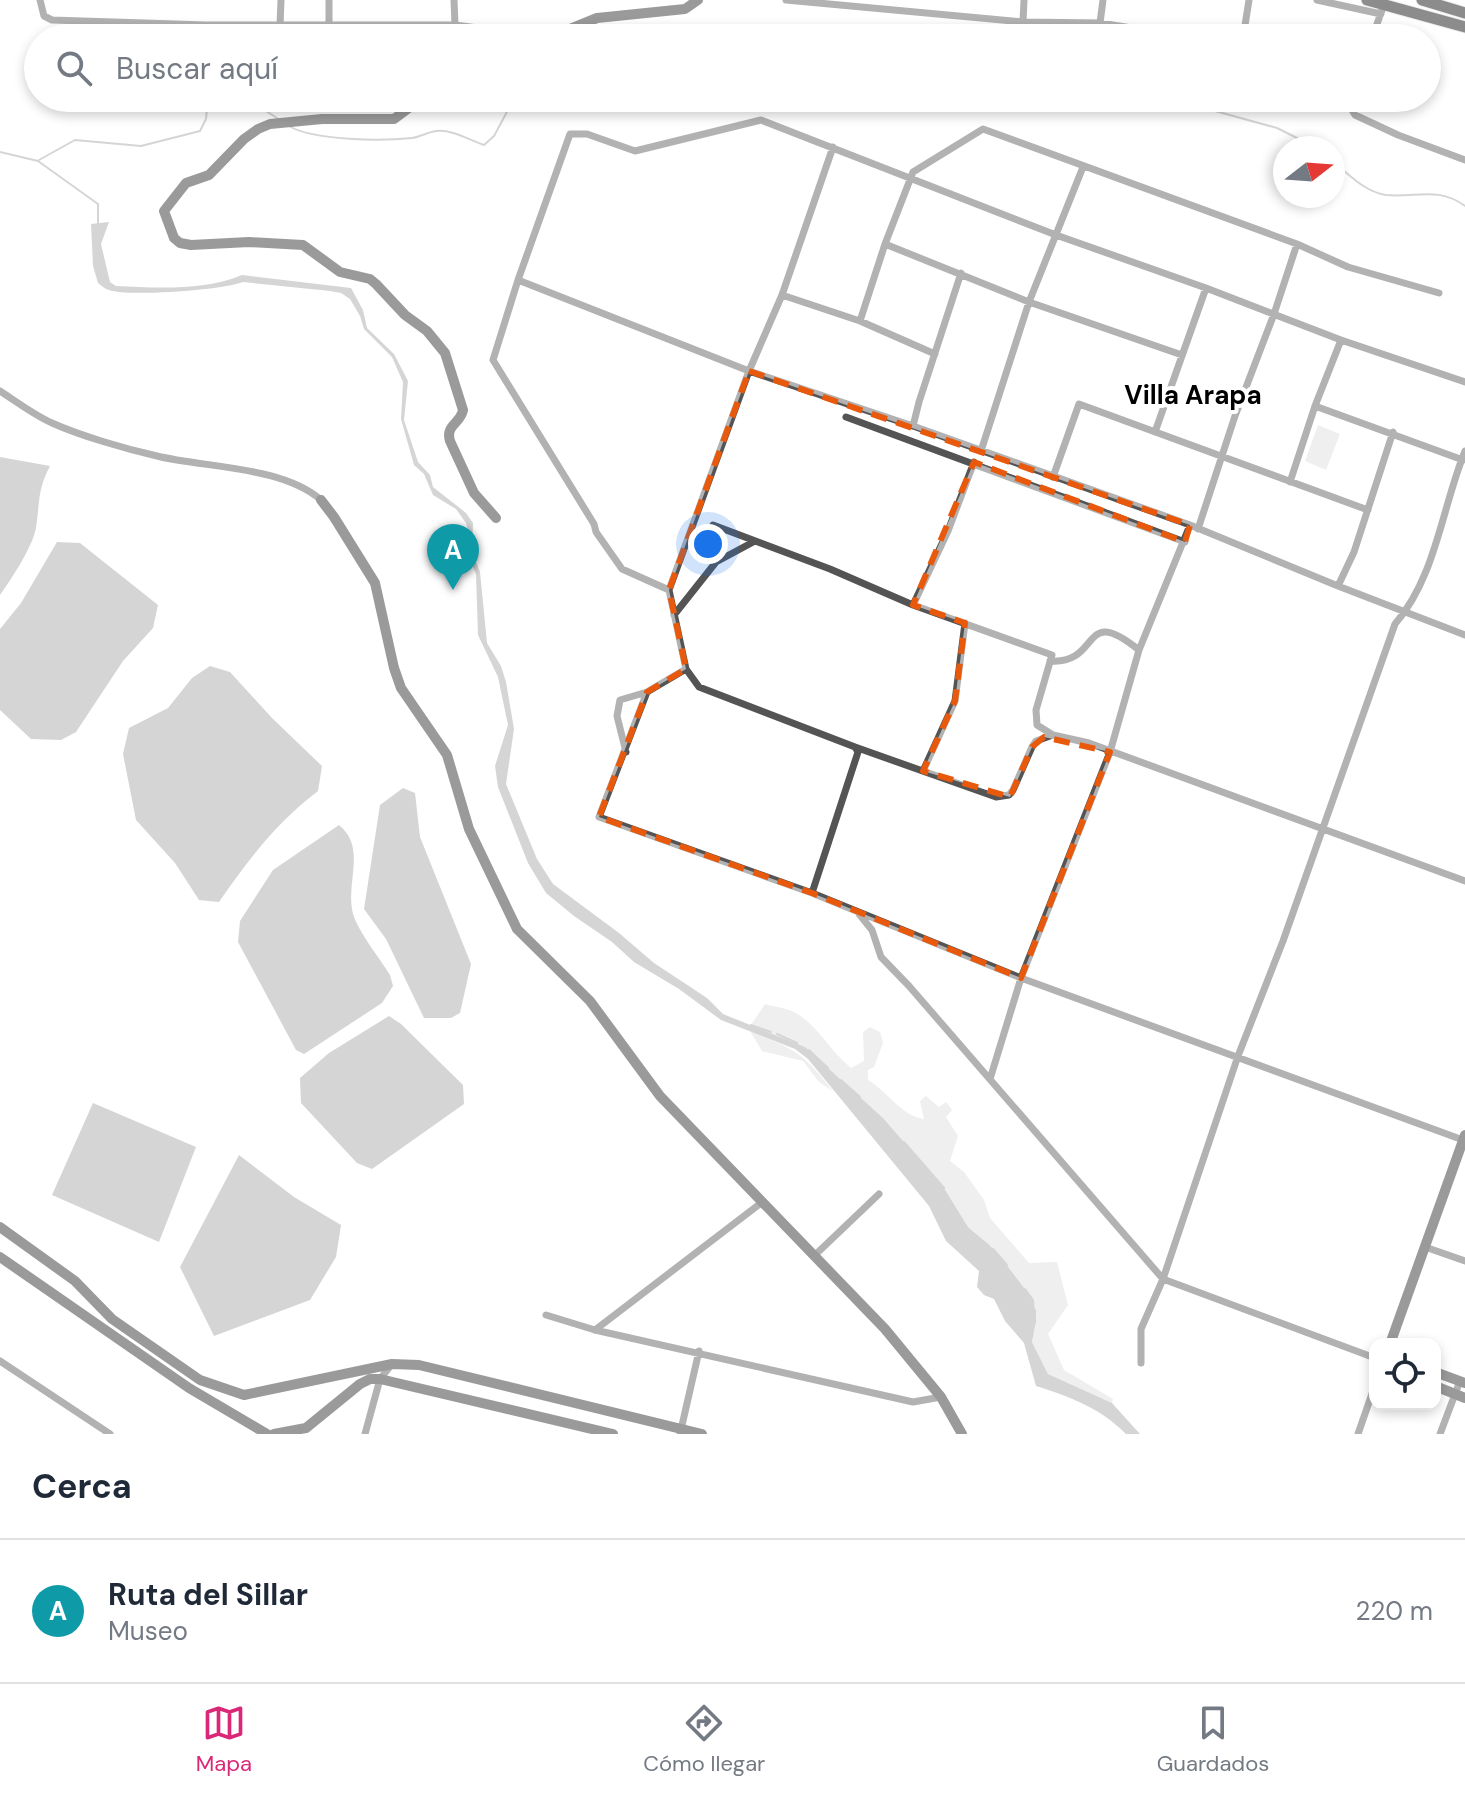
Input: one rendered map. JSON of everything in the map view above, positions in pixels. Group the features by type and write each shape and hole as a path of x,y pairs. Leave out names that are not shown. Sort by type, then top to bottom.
{"main road":[{"path":"1367,0 1383,9 1465,27"},
{"path":"1422,0 1465,13"}],"street":[{"path":"40,0 44,16 52,20 234,24"},
{"path":"280,24 281,0"},
{"path":"329,0 329,24"},
{"path":"454,0 455,24"},
{"path":"582,24 597,18 685,9 698,0"},
{"path":"786,0 881,4 1023,22 1106,24"},
{"path":"1023,22 1024,0"},
{"path":"1100,23 1103,0"},
{"path":"1245,24 1249,0"},
{"path":"1317,0 1383,9 1377,24"},
{"path":"403,112 394,119 322,119 270,124 244,139 209,175 186,183 164,211 174,238 180,243 303,245 340,272 370,279 405,315 427,331 445,353 463,410 450,428 450,441 474,493 496,518"},
{"path":"1353,112 1465,160"},
{"path":"669,590 622,569 596,532 493,360 570,134 587,134 635,151 761,120 1056,235 1341,340 1465,382"},
{"path":"860,321 910,176 983,129 1297,244 1348,267 1439,293"},
{"path":"833,147 782,295 749,371 669,590 686,669 699,687 996,797 1009,795 1036,741 1053,735"},
{"path":"981,451 1029,302 1083,167"},
{"path":"885,244 1029,302 1182,355"},
{"path":"990,1079 1021,978 1110,752 1139,650 1223,456 1297,244"},
{"path":"913,426 961,273"},
{"path":"518,280 749,371 1194,527 1465,635"},
{"path":"1155,432 1206,288"},
{"path":"782,295 860,321 935,354"},
{"path":"1290,482 1341,340"},
{"path":"0,391 51,422 160,457 273,477 312,493 328,507 375,583 401,688 447,755 469,829 517,929 590,1001 660,1096 885,1329 941,1397 956,1431"},
{"path":"1053,477 1079,404 1368,510"},
{"path":"1141,1363 1141,1329 1163,1279 1238,1056 1283,941 1395,624 1407,611 1427,567 1464,457 1315,406"},
{"path":"846,417 1185,542"},
{"path":"1338,586 1354,552 1393,432"},
{"path":"913,605 948,531 974,462"},
{"path":"713,525 830,569 913,605 1052,655 1036,719 1037,725 1053,735 1089,743 1465,881"},
{"path":"674,615 716,562 755,541"},
{"path":"923,771 955,701 965,623"},
{"path":"1050,661 1064,662 1075,657 1096,635 1109,631 1116,632 1139,650"},
{"path":"626,752 619,727 617,708 620,700 647,692 686,669"},
{"path":"647,692 599,817 812,893 1021,978 1465,1139 1392,1338"},
{"path":"812,893 857,762 855,747"},
{"path":"858,913 872,930 881,957 1163,1279 1369,1356"},
{"path":"814,1256 879,1194"},
{"path":"595,1330 761,1203"},
{"path":"0,1227 75,1281 112,1319 200,1380 244,1395 392,1364 419,1365 680,1432 702,1434"},
{"path":"1425,1247 1465,1261"},
{"path":"0,1257 189,1388 267,1434"},
{"path":"546,1315 595,1330 699,1351 913,1402 941,1397"},
{"path":"680,1432 699,1351"},
{"path":"0,1361 110,1434"},
{"path":"365,1434 380,1379 392,1364"},
{"path":"1440,1434 1460,1396 1462,1382 1441,1374"},
{"path":"274,1434 306,1428 370,1379 613,1434"},
{"path":"1441,1388 1460,1396"},
{"path":"1358,1434 1369,1402"}],"highlighted area":[{"path":"749,371 1190,525 1185,542 974,462 913,605 965,623 955,701 923,771 1010,797 1032,747 1044,737 1110,752 1021,978 812,893 599,817 647,692 686,669 669,590"}],"shaded area":[{"path":"109,222 101,244 110,282 116,286 196,286 242,275 351,288 363,310 367,328 394,354 408,381 404,420 418,462 430,475 433,487 466,513 473,523 472,552 480,572 487,643 501,666 514,729 506,784 537,859 553,884 654,963 707,998 723,1014 805,1047 883,1118 944,1188 968,1227 996,1251 1034,1301 1036,1321 1032,1342 1048,1374 1112,1403 1140,1434 1126,1434 1084,1404 1036,1386 1024,1343 1005,1321 994,1299 984,1295 977,1287 979,1271 946,1241 929,1206 808,1059 795,1049 721,1020 679,989 634,962 546,893 528,863 498,787 495,766 508,725 498,677 478,635 476,574 467,554 469,533 466,523 456,509 433,495 424,474 414,465 401,419 403,382 392,357 364,329 350,299 330,291 243,282 176,292 108,290 98,283 93,266 91,224"},
{"path":"1318,425 1340,434 1326,470 1305,461"},
{"path":"0,457 50,466 41,490 34,536 0,595"},
{"path":"57,542 80,543 158,605 153,628 123,661 76,732 61,740 31,739 0,710 0,629 21,603"},
{"path":"210,666 230,672 322,766 318,791 264,842 219,902 199,900 175,863 136,820 123,754 129,728 168,708 192,678"},
{"path":"403,788 415,793 420,837 471,964 460,1013 451,1018 424,1018 386,939 364,909 380,805"},
{"path":"339,825 352,843 354,853 351,898 354,916 390,975 393,986 382,1003 304,1054 296,1050 238,942 240,921 273,870"},
{"path":"765,1004 789,1010 804,1018 851,1068 864,1061 863,1032 870,1027 880,1032 883,1043 874,1067 868,1070 868,1080 916,1117 924,1119 920,1101 926,1096 939,1107 946,1102 952,1110 946,1117 958,1136 950,1161 964,1172 984,1200 990,1218 1029,1263 1057,1262 1068,1305 1048,1334 1064,1370 1113,1399 1112,1403 1048,1374 1032,1342 1036,1321 1034,1301 996,1251 968,1227 944,1188 883,1118 805,1047 751,1025"},
{"path":"389,1016 463,1085 464,1104 372,1169 357,1163 301,1103 300,1078 329,1053"},
{"path":"750,1031 797,1054 833,1091 819,1082 803,1061 762,1051"},
{"path":"93,1103 196,1147 159,1242 52,1195"},
{"path":"239,1155 294,1197 341,1225 336,1257 310,1300 214,1336 180,1267"}],"waterway":[{"path":"39,160 75,140 141,146 200,131 207,112"},
{"path":"268,112 277,118"},
{"path":"289,126 315,135 367,139 412,138 442,131 484,145 494,136 507,112"},
{"path":"1219,112 1277,128 1293,136"},
{"path":"0,152 38,161 98,204 98,226"},
{"path":"1345,172 1378,193 1445,196 1465,206"},
{"path":"751,1025 771,1032"},
{"path":"777,1034 797,1043"},
{"path":"809,1050 828,1068"},
{"path":"841,1080 860,1097"},
{"path":"904,1142 944,1188"},
{"path":"974,1234 988,1245"},
{"path":"993,1249 1007,1265"},
{"path":"1025,1289 1033,1300"},
{"path":"1035,1310 1035,1323"}],"place":[{"name":"Ruta del Sillar","path":"453,590"}],"district":[{"name":"Villa Arapa","path":"1193,395"}]}
